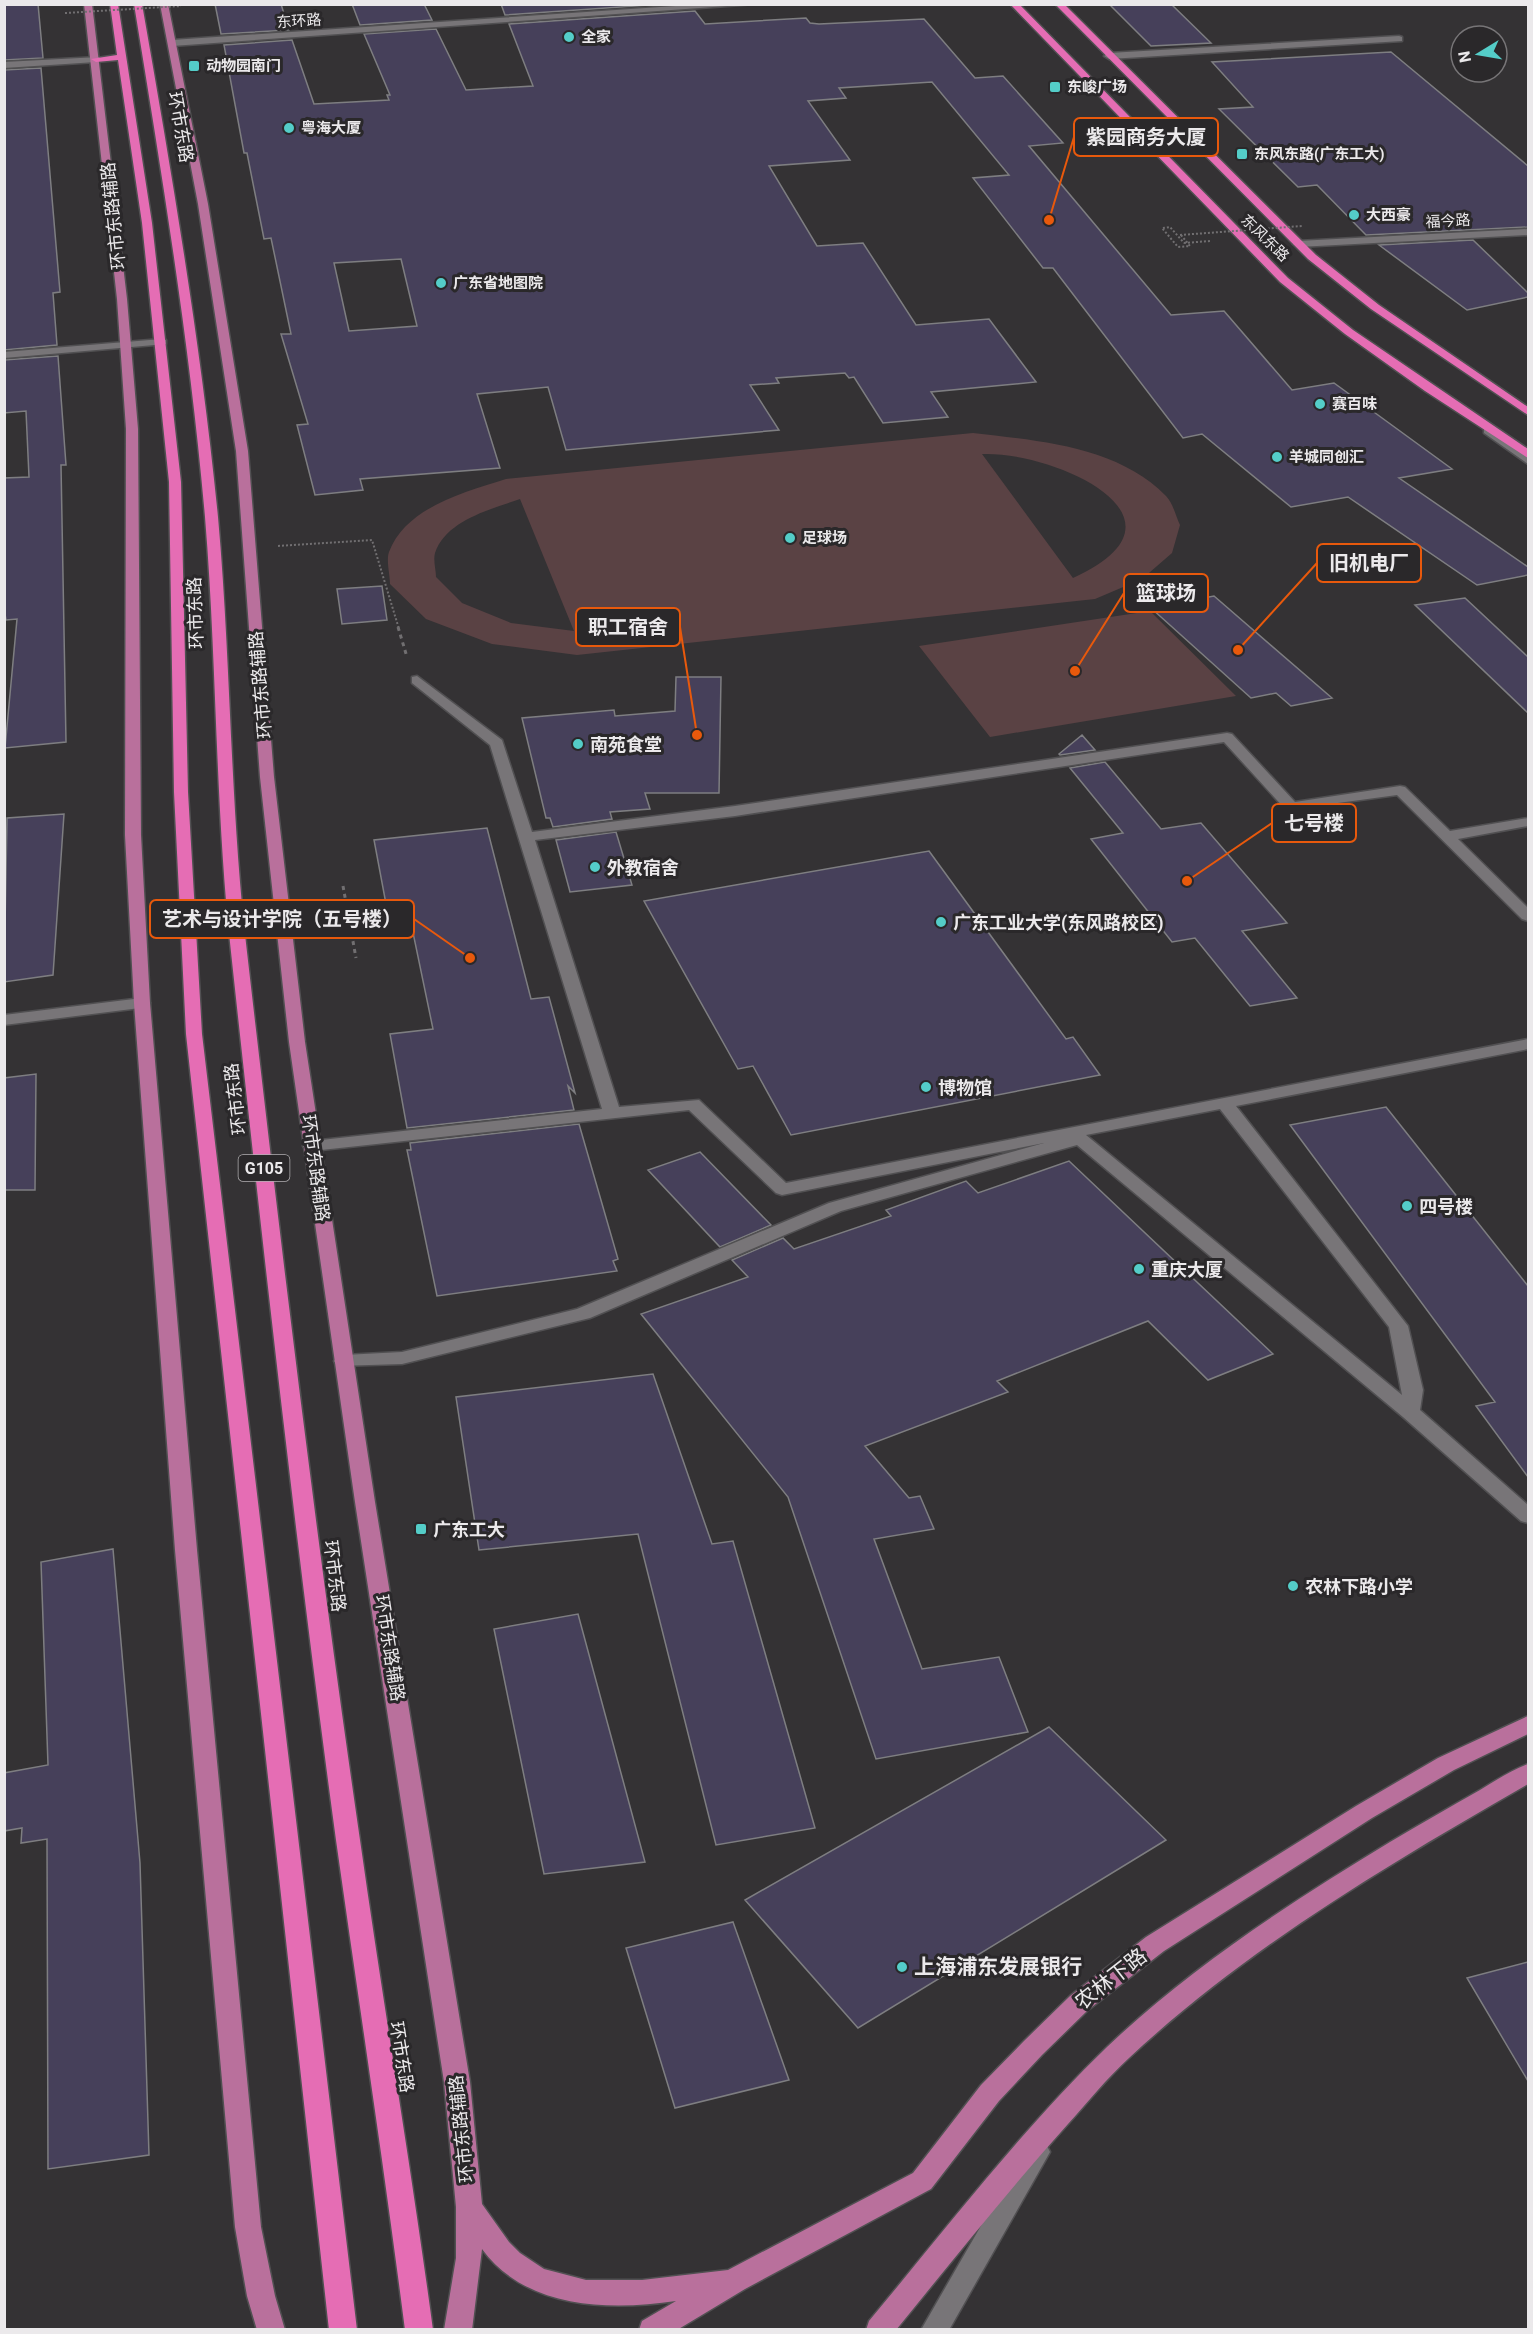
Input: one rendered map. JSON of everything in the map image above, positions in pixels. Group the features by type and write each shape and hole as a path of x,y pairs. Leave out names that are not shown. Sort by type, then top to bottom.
{"highway":[{"name":"环市东路","path":"114,4 162,342 175,482 181,792 194,1034 343,2330"},
{"name":"环市东路","path":"138,4 181,261 199,391 212,526 225,776 238,943 294,1425 348,1840 400,2185 419,2330"},
{"name":"东风东路","path":"1014,4 1284,280 1349,332 1482,426 1528,454"},
{"name":"东风东路","path":"1059,4 1298,244 1375,307 1528,412"},
{"path":"96,58 122,57"}],"main road":[{"name":"环市东路辅路","path":"88,4 96,58 126,345 132,446 134,835 142,1003 186,1550 248,2227 261,2295 271,2330"},
{"name":"环市东路辅路","path":"164,4 224,322 242,451 279,892 312,1146 457,2082 469,2207 469,2258 458,2330"},
{"name":"农林下路","path":"652,2330 735,2280 922,2181 990,2093 1033,2048 1079,2003 1155,1944 1364,1812 1446,1764 1528,1724"},
{"path":"879,2330 995,2188 1121,2050 1212,1974 1413,1839 1528,1773"},
{"path":"469,2207 510,2261 545,2284 583,2293 630,2294 735,2280"}],"street":[{"name":"东环路","path":"172,43 751,4"},
{"path":"1110,56 1399,39"},
{"path":"4,65 96,58"},
{"name":"福今路","path":"1298,244 1528,232"},
{"path":"4,355 162,342"},
{"path":"1482,426 1528,460"},
{"path":"417,680 497,743 612,1113"},
{"path":"526,837 735,811 1227,737 1292,807 1400,790 1528,916"},
{"path":"1447,836 1528,822"},
{"path":"4,1020 142,1003"},
{"path":"312,1146 693,1104 782,1189 1528,1044"},
{"path":"1224,1103 1398,1326 1413,1390 1410,1412"},
{"path":"344,1361 402,1358 583,1314 835,1207 1080,1139 1410,1412 1528,1516"},
{"path":"934,2330 1056,2120"}],"path":[{"path":"65,13 181,6"},
{"path":"1184,243 1170,227 1162,228 1178,247 1190,246 1180,235 1302,226"},
{"path":"278,546 372,540 402,647 417,680"},
{"path":"343,886 356,958"}],"shaded area":[{"name":"足球场","path":"973,433 1050,443 1101,456 1124,466 1146,479 1166,496 1180,525 1172,553 1142,579 1095,599 577,655 492,644 426,619 390,584 388,555 397,536 409,523 455,496 506,479","holes":["982,454 1012,456 1045,464 1077,476 1104,492 1121,512 1125,533 1110,555 1073,578","520,499 574,631 511,623 462,603 436,577 435,553 449,532 471,517"]},
{"path":"1150,611 1236,696 990,737 919,646"}],"building":[{"path":"4,4 38,4 43,58 4,60"},
{"path":"215,4 281,4 289,30 221,34"},
{"path":"352,4 424,4 432,20 360,25"},
{"path":"501,4 664,4 505,15"},
{"path":"1109,4 1171,4 1211,43 1151,46"},
{"path":"695,11 705,24 806,18 810,23 819,24 924,19 975,78 1003,76 1063,143 1029,146 1171,315 1224,311 1292,390 1334,383 1452,469 1399,478 1528,567 1528,575 1477,585 1348,497 1291,507 1202,434 1183,438 1053,268 1043,268 973,178 1009,175 932,82 839,88 846,98 808,101 850,160 769,166 817,246 863,243 916,325 989,319 1036,382 931,392 948,417 883,423 854,377 849,378 845,373 776,378 779,383 750,385 779,430 566,450 548,387 477,394 500,468 360,479 363,490 315,495 297,425 308,424 281,334 291,334 271,238 264,239 247,153 244,153 224,45 292,40 314,104 389,100 387,95 390,95 364,34 436,29 466,90 533,86 509,24","holes":["401,259 417,326 349,331 334,263"]},
{"path":"1391,52 1528,166 1528,227 1366,235 1317,185 1298,187 1219,109 1253,107 1212,62"},
{"path":"41,68 60,292 53,293 57,345 4,350 4,70"},
{"path":"1473,240 1528,293 1528,297 1467,310 1379,245"},
{"path":"58,356 66,465 61,465 66,742 5,748 17,619 6,620 4,609 4,478 29,477 26,411 4,413 4,360"},
{"path":"382,586 387,620 342,624 337,589"},
{"path":"1214,596 1332,698 1291,706 1276,693 1251,698 1151,608"},
{"path":"1465,598 1528,657 1528,713 1415,605"},
{"path":"676,677 721,677 719,793 645,793 650,809 610,812 612,819 553,827 550,818 546,818 522,718 614,710 615,716 675,711"},
{"path":"1082,735 1095,750 1059,754"},
{"path":"1105,762 1161,829 1201,823 1287,923 1242,931 1297,998 1250,1006 1195,938 1172,942 1091,839 1123,833 1070,768"},
{"path":"64,814 53,975 4,982 7,818"},
{"path":"487,828 531,999 549,997 575,1093 568,1086 574,1110 407,1128 390,1034 433,1029 410,918 389,920 374,840"},
{"name":"外教宿舍","path":"616,832 632,885 570,892 556,840"},
{"path":"929,851 1066,1039 1073,1037 1100,1075 791,1135 753,1066 738,1069 644,901"},
{"path":"36,1074 35,1190 4,1190 4,1078"},
{"name":"四号楼","path":"1386,1107 1528,1286 1528,1477 1476,1406 1495,1402 1290,1125"},
{"path":"579,1124 618,1259 613,1261 617,1271 437,1296 407,1150 411,1150 410,1143"},
{"path":"700,1152 771,1225 720,1247 648,1170"},
{"path":"1069,1161 1273,1354 1208,1380 1148,1321 997,1381 1008,1392 865,1446 909,1498 920,1496 934,1529 874,1539 922,1669 999,1657 1028,1732 876,1759 788,1497 641,1314 748,1277 732,1260 783,1238 794,1249 891,1216 886,1210 966,1181 978,1193"},
{"path":"653,1374 712,1544 733,1541 815,1828 716,1845 638,1534 479,1550 456,1397"},
{"path":"113,1549 140,1863 149,2155 48,2169 47,1839 21,1843 22,1828 4,1831 4,1773 48,1765 41,1562"},
{"path":"578,1614 645,1862 544,1874 494,1629"},
{"path":"1049,1727 1166,1840 858,2028 745,1900"},
{"path":"733,1922 789,2080 675,2108 626,1948"},
{"path":"1528,1962 1528,2081 1467,1978"}],"place":[{"name":"全家","path":"569,37"},
{"name":"动物园南门","path":"194,66"},
{"name":"东峻广场","path":"1055,87"},
{"name":"粤海大厦","path":"289,128"},
{"name":"东风东路(广东工大)","path":"1242,154"},
{"name":"大西豪","path":"1354,215"},
{"name":"紫园商务大厦","path":"1049,220"},
{"name":"广东省地图院","path":"441,283"},
{"name":"赛百味","path":"1320,404"},
{"name":"羊城同创汇","path":"1277,457"},
{"name":"足球场","path":"790,538"},
{"name":"旧机电厂","path":"1238,650"},
{"name":"篮球场","path":"1075,671"},
{"name":"职工宿舍","path":"697,735"},
{"name":"南苑食堂","path":"578,744"},
{"name":"外教宿舍","path":"595,867"},
{"name":"七号楼","path":"1187,881"},
{"name":"广东工业大学(东风路校区)","path":"941,922"},
{"name":"艺术与设计学院（五号楼）","path":"470,958"},
{"name":"博物馆","path":"926,1087"},
{"name":"四号楼","path":"1407,1206"},
{"name":"重庆大厦","path":"1139,1269"},
{"name":"广东工大","path":"421,1529"},
{"name":"农林下路小学","path":"1293,1586"},
{"name":"上海浦东发展银行","path":"902,1967"}]}
